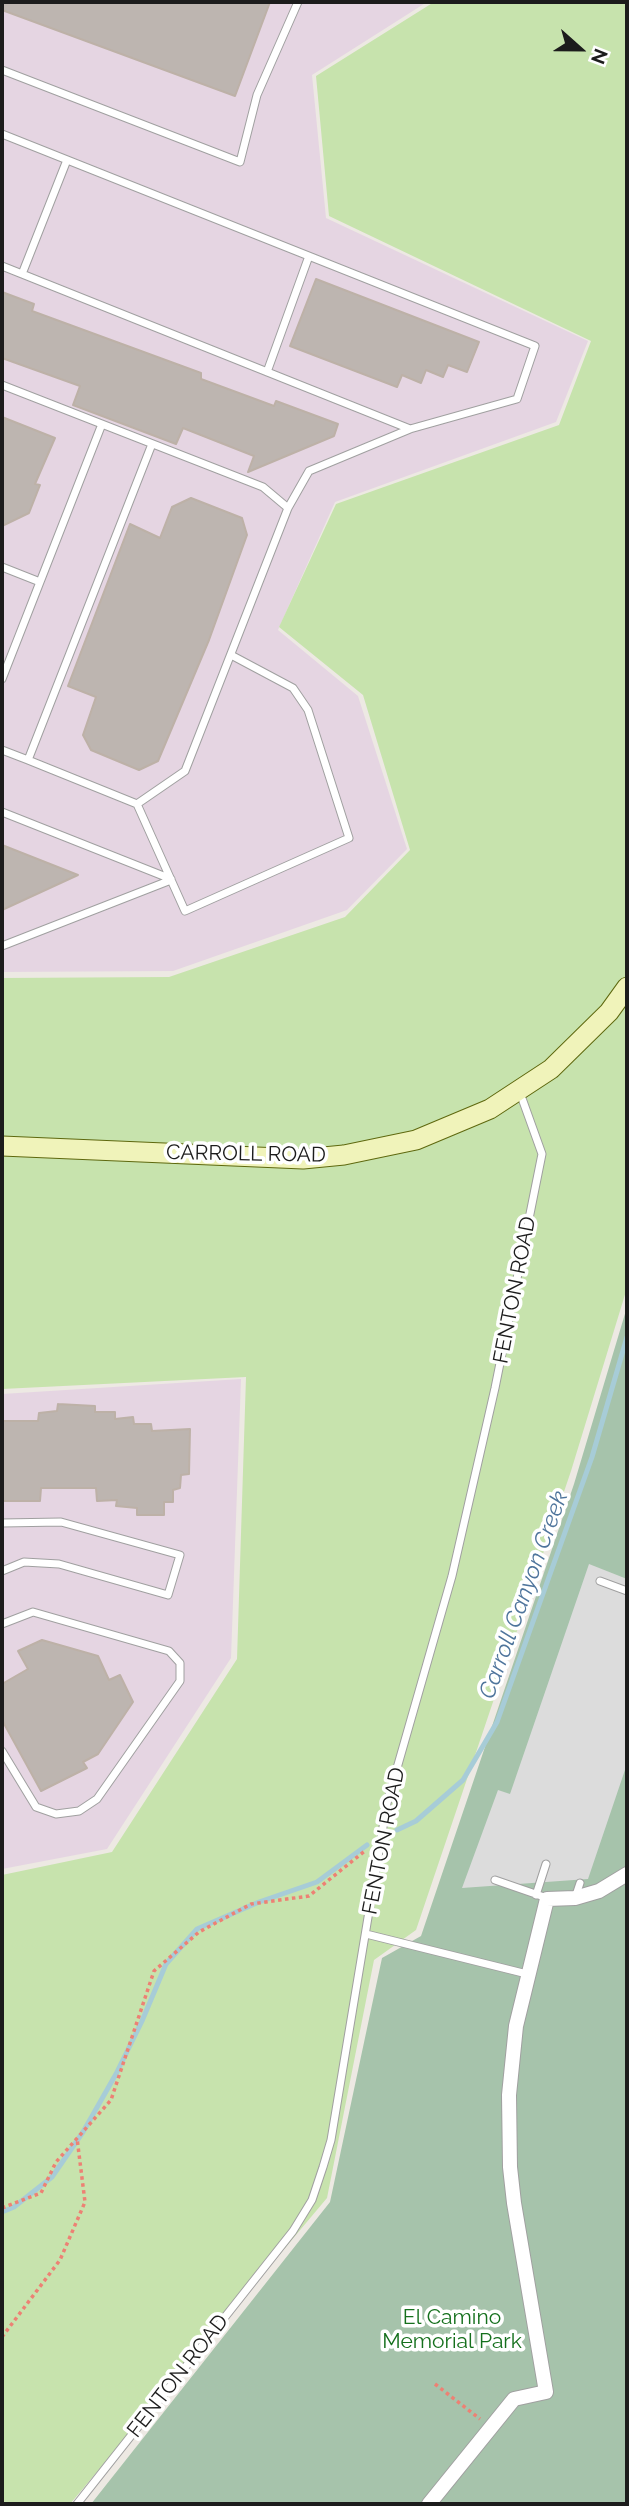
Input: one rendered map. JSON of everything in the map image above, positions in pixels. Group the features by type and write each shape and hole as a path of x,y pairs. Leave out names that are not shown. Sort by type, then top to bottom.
{"main road":[{"name":"CARROLL ROAD","path":"2,1146 303,1159 344,1155 416,1140 490,1109 551,1069 609,1012 627,987"}],"street":[{"path":"429,2504 514,2399 546,2392 510,2167 509,2095 516,2026 542,1897 575,1898 599,1891 627,1874"}],"lane":[{"path":"2,70 240,162 257,95 298,2"},
{"path":"2,134 535,346 517,399 410,429 309,471 288,508 186,771 137,804"},
{"path":"22,274 67,160"},
{"path":"267,372 309,256"},
{"path":"2,266 410,429"},
{"path":"2,385 263,488 288,508"},
{"path":"2,679 102,424"},
{"path":"28,760 152,444"},
{"path":"2,567 40,582"},
{"path":"2,750 137,804 185,911 349,838 308,710 293,688 231,656"},
{"path":"2,811 171,879"},
{"path":"2,946 171,879"},
{"name":"FENTON ROAD","path":"77,2504 293,2231 312,2200 331,2140 387,1803 452,1576 495,1388 542,1154 519,1090"},
{"path":"2,1522 61,1522 180,1555 168,1595 59,1564 24,1562 2,1571"},
{"path":"600,1581 627,1591"},
{"path":"2,1624 33,1612 169,1651 180,1662 180,1681 97,1799 79,1811 56,1814 36,1807 2,1751"},
{"path":"495,1880 542,1897 546,1864"},
{"path":"575,1898 580,1883"},
{"path":"366,1934 527,1974"}],"path":[{"path":"2,2208 41,2193 56,2162 111,2100 154,1971 199,1932 251,1904 309,1896 382,1838"},
{"path":"2,2337 60,2260 85,2202 77,2138"},
{"path":"435,2384 491,2427"}],"shaded area":[{"path":"2,2 427,2 312,75 326,218 588,341 556,422 335,502 278,630 358,696 407,849 347,910 173,971 2,972"},
{"path":"241,1379 231,1658 107,1849 2,1869 2,1394"},
{"path":"589,1564 627,1579 627,1764 588,1879 462,1888 498,1790 510,1794"}],"green space":[{"path":"434,2 627,2 627,1288 571,1471 416,1930 374,1960 327,2198 70,2504 2,2504 2,1875 112,1852 237,1659 246,1377 2,1389 2,978 169,977 345,917 410,850 363,695 279,627 336,504 559,425 591,341 329,216 316,76"},
{"name":"El Camino Memorial Park","path":"627,1307 627,2504 91,2504 330,2202 382,1958 421,1936 574,1484"}],"building":[{"path":"2,2 270,2 235,96 2,10"},
{"path":"316,279 479,342 467,372 448,365 443,377 426,370 421,383 402,375 397,387 290,346"},
{"path":"2,292 34,304 32,311 201,373 201,379 274,406 276,401 338,424 334,436 248,472 254,456 183,428 176,444 73,405 80,386 2,358"},
{"path":"2,417 55,438 35,484 40,485 29,513 2,526"},
{"path":"191,498 242,518 247,535 209,640 158,761 139,770 91,750 83,735 96,697 68,686 130,524 160,538 172,507"},
{"path":"2,845 78,875 2,910"},
{"path":"58,1404 95,1406 95,1412 115,1412 115,1419 133,1417 134,1424 151,1424 152,1431 190,1429 189,1474 181,1475 180,1488 173,1490 173,1502 164,1502 164,1515 137,1515 137,1508 116,1506 117,1500 97,1501 96,1488 41,1488 40,1501 2,1501 2,1421 38,1421 39,1413 57,1411"},
{"path":"42,1640 98,1656 109,1680 120,1675 133,1702 98,1754 83,1762 87,1768 41,1791 2,1720 2,1684 28,1669 18,1651"}],"waterway":[{"name":"Carroll Canyon Creek","path":"397,1830 416,1821 463,1780 497,1722 592,1457 627,1337"},
{"name":"Carroll Canyon Creek","path":"2,2212 14,2207 52,2177 83,2132 116,2074 166,1964 197,1929 259,1902 317,1882 367,1845"}]}
